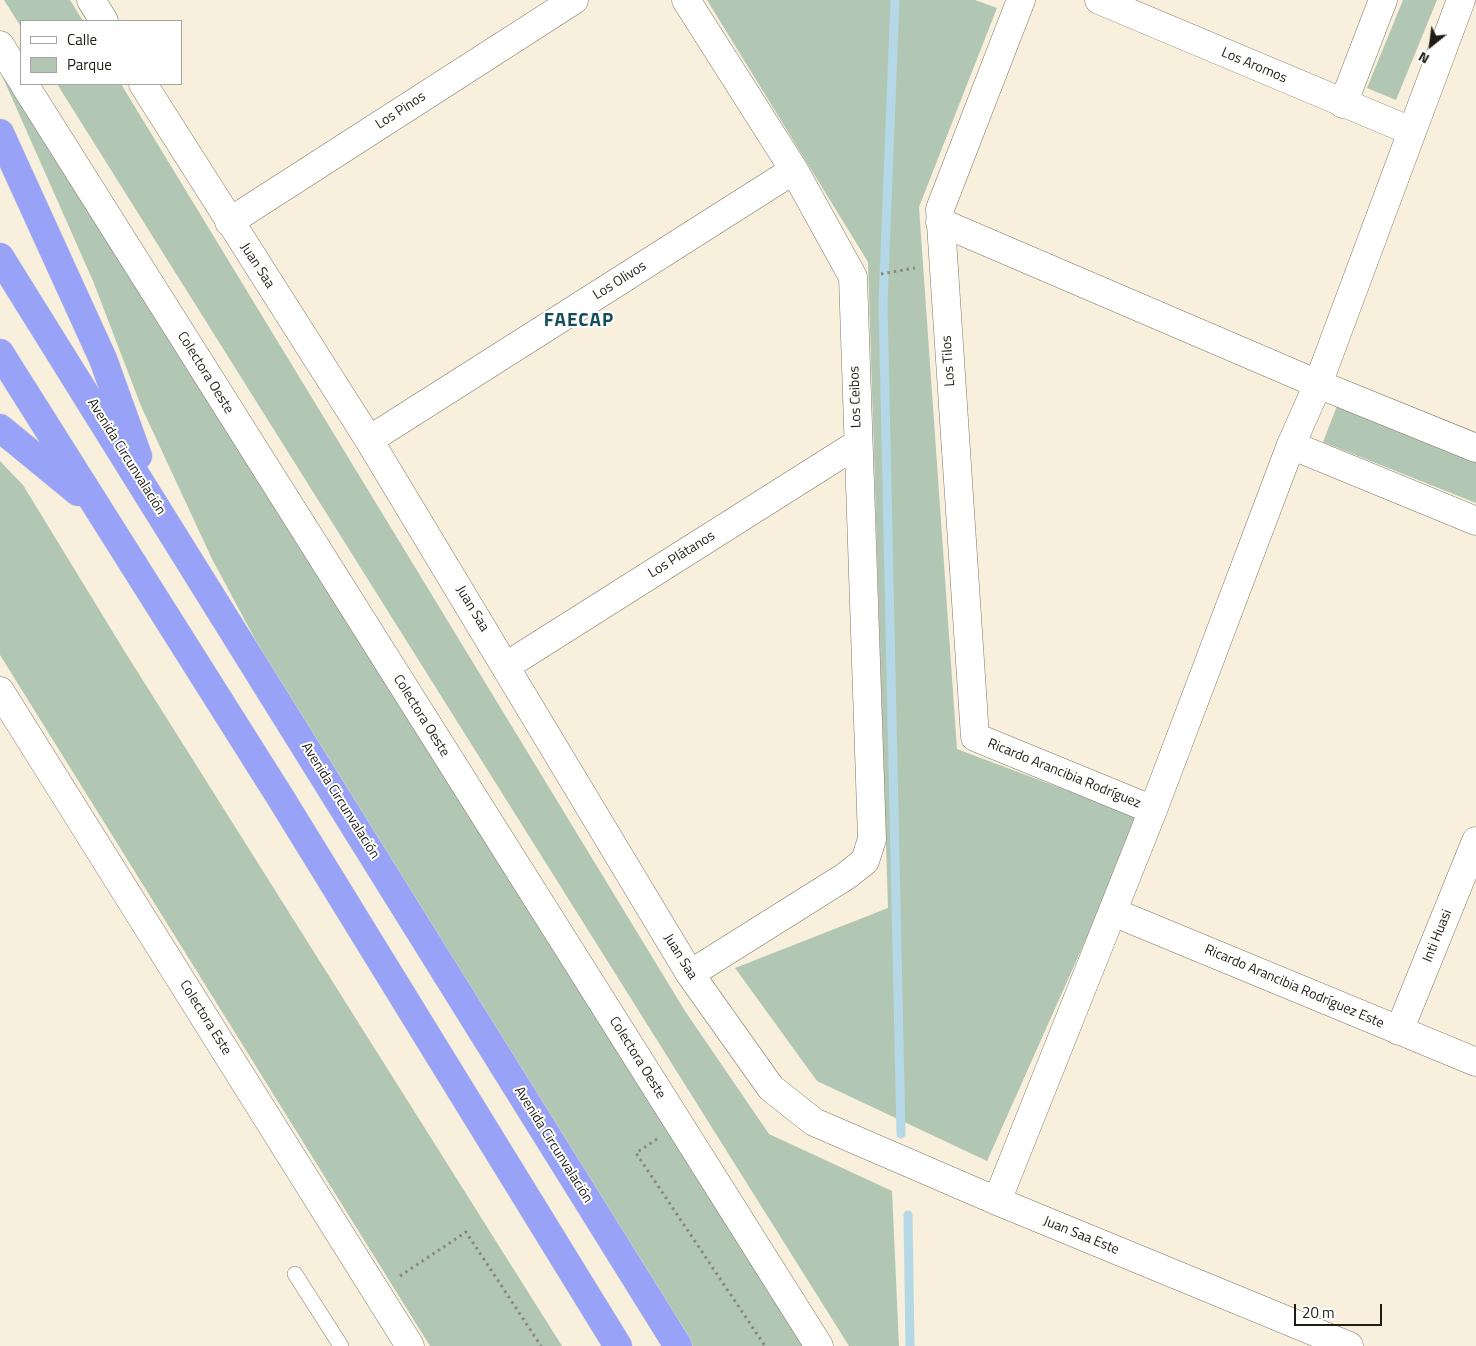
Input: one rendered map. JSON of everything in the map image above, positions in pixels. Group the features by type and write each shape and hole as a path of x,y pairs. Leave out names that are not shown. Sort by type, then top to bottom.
{"highway":[{"path":"0,133 103,359 155,504"},
{"name":"Avenida Circunvalación","path":"0,257 678,1346"},
{"path":"0,352 282,800 618,1346"},
{"path":"0,428 96,506"}],"street":[{"path":"91,0 103,20"},
{"name":"Los Pinos","path":"228,222 574,0"},
{"name":"Los Ceibos","path":"686,0 794,170 853,278 857,444 872,839 865,861 846,876 690,974"},
{"name":"Los Tilos","path":"976,737 940,209 1021,0"},
{"name":"Los Aromos","path":"1098,0 1411,131"},
{"path":"1343,104 1383,0"},
{"path":"997,1201 1153,810 1291,446 1318,384 1461,0"},
{"path":"0,45 20,77"},
{"name":"Colectora Oeste","path":"25,85 819,1346"},
{"name":"Juan Saa","path":"144,85 228,222 369,440 690,974 771,1088 814,1122"},
{"name":"Los Olivos","path":"369,440 794,170"},
{"path":"940,222 1318,384 1476,448"},
{"name":"Los Plátanos","path":"506,666 857,444"},
{"path":"1291,446 1476,521"},
{"name":"Colectora Este","path":"0,691 410,1346"},
{"name":"Ricardo Arancibia Rodríguez","path":"976,737 1153,810"},
{"name":"Inti Huasi","path":"1400,1030 1476,841"},
{"name":"Ricardo Arancibia Rodríguez Este","path":"1113,912 1476,1062"},
{"name":"Juan Saa Este","path":"814,1122 997,1201 1349,1346"}],"lane":[{"path":"295,1274 341,1346"}],"path":[{"path":"853,278 914,270 919,262"},
{"path":"679,1124 636,1153 765,1346"},
{"path":"376,1291 466,1232 541,1346"}],"green space":[{"path":"4,0 70,0 82,20 20,20 20,25"},
{"path":"707,0 975,0 997,8 919,207 957,749 1140,818 987,1161 817,1081 735,968 888,908 868,262"},
{"path":"1403,0 1437,0 1396,100 1367,88"},
{"path":"0,64 803,1346 691,1346 277,680 212,559 141,406 93,281 0,71"},
{"path":"58,85 122,85 685,1011 769,1134 892,1191 899,1346 849,1346"},
{"path":"1337,406 1476,462 1476,503 1323,442"},
{"path":"0,461 23,485 125,652 562,1346 430,1346 0,655"}],"waterway":[{"path":"895,0 883,303 901,1134"},
{"path":"908,1215 910,1346"}],"district":[{"name":"FAECAP","path":"579,321"}]}
